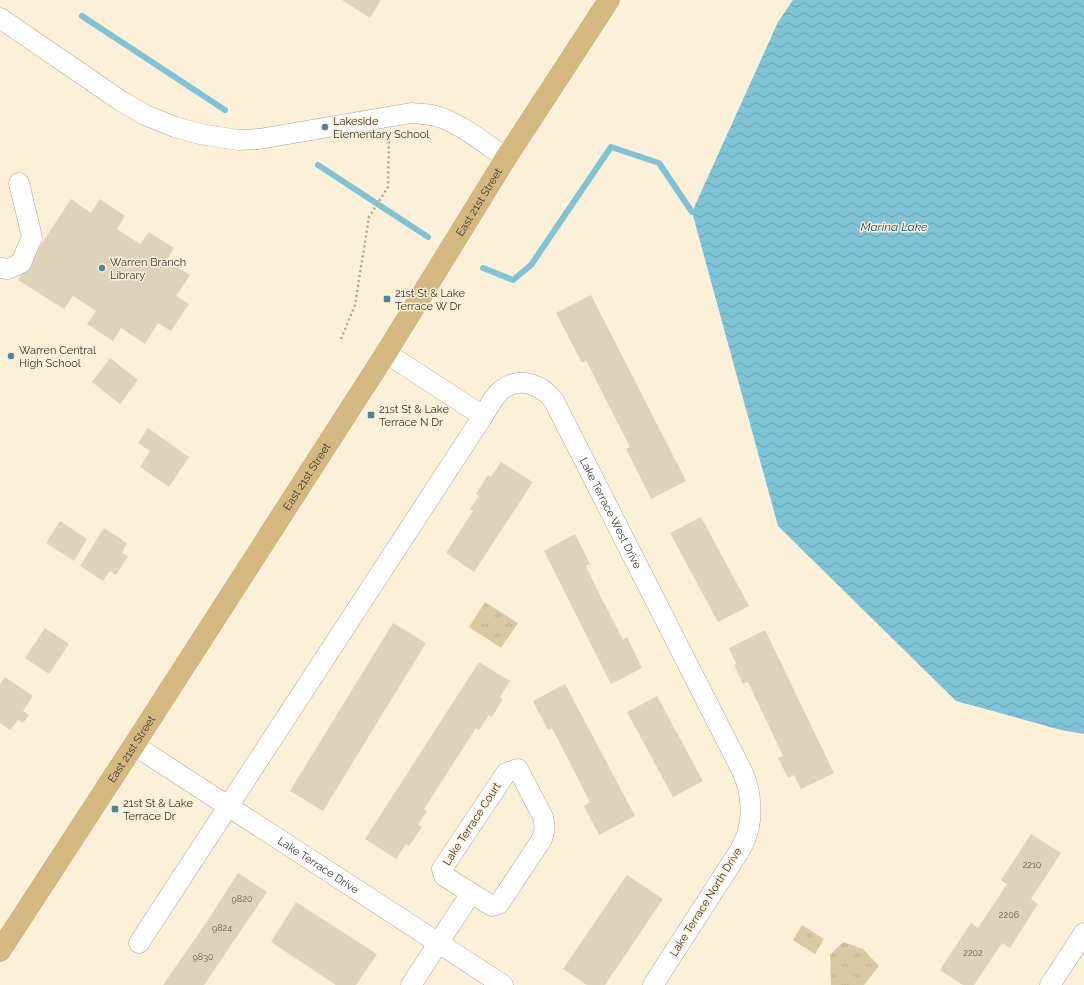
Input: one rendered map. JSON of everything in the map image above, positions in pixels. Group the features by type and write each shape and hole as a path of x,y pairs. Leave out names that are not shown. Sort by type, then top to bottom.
{"main road":[{"name":"East 21st Street","path":"0,950 134,745 386,353 506,158 609,0"}],"street":[{"path":"0,18 121,101 145,115 175,127 200,134 238,140 259,139 411,113 428,114 441,117 455,124 506,158"},
{"path":"0,268 8,269 20,263 32,237 19,183"},
{"path":"139,943 483,416 386,353"},
{"name":"Lake Terrace West Drive","path":"483,416 494,398 501,390 512,384 529,383 539,387 547,392 554,401 744,776 750,800 750,815"},
{"name":"Lake Terrace Drive","path":"134,745 503,985"},
{"name":"Lake Terrace Court","path":"518,769 543,817 545,833 542,840 499,904 492,906 471,893 444,876 442,869 506,773 518,769"},
{"name":"Lake Terrace North Drive","path":"653,985 740,850 744,842 750,815"},
{"path":"411,985 471,893"},
{"path":"1050,985 1084,933"}],"path":[{"path":"341,339 355,305 369,217 388,187 390,117"}],"green space":[{"path":"485,602 518,623 501,648 469,627"},
{"path":"802,925 824,939 815,954 793,940"},
{"path":"843,942 863,949 879,966 864,985 831,985 830,955"}],"water":[{"name":"Marina Lake","path":"793,0 1084,0 1084,734 1061,730 956,701 778,526 692,212 778,22"}],"building":[{"path":"342,0 381,0 370,18"},
{"name":"Warren Branch Library","path":"71,199 91,213 100,199 125,216 117,229 140,244 149,232 174,248 167,260 190,275 176,296 189,304 171,331 158,323 145,344 121,328 113,341 87,324 96,311 73,296 64,309 18,280"},
{"path":"591,295 686,481 651,499 626,449 630,447 586,360 582,363 556,313"},
{"path":"110,358 138,380 120,404 92,382"},
{"path":"148,428 189,457 169,487 140,467 150,451 138,443"},
{"path":"501,462 533,482 474,572 446,553 473,511 470,509 479,496 476,494 488,475 491,477"},
{"path":"701,517 749,606 718,622 670,533"},
{"path":"60,521 87,539 74,561 46,543"},
{"path":"104,528 127,543 122,553 128,556 116,575 110,571 103,581 80,566"},
{"path":"575,534 590,564 586,566 595,585 623,640 627,637 642,668 611,684 544,551"},
{"path":"393,623 426,643 323,811 290,791"},
{"path":"45,628 69,644 49,674 25,658"},
{"path":"765,630 834,773 801,789 794,775 788,778 778,758 783,756 748,682 743,684 734,665 736,664 729,648"},
{"path":"479,662 510,681 500,697 503,699 492,717 489,715 479,730 476,728 424,809 427,811 418,825 422,827 409,846 406,844 396,859 365,839"},
{"path":"5,677 33,696 23,711 29,715 23,723 18,720 10,730 0,723 0,684"},
{"path":"565,684 635,816 599,835 584,806 590,802 552,728 548,730 533,701"},
{"path":"657,696 703,781 673,797 627,712"},
{"path":"1031,834 1061,853 1031,899 1038,904 1010,948 1002,943 974,985 963,985 940,970 971,923 978,928 1007,884 1001,880"},
{"path":"238,873 267,892 204,985 163,985 208,920"},
{"path":"627,875 663,899 605,985 587,985 563,969"},
{"path":"296,902 377,954 356,985 336,985 271,942"}],"waterway":[{"path":"82,16 225,110"},
{"path":"483,268 513,280 531,265 611,147 659,163 692,212"},
{"path":"318,165 428,237"}],"place":[{"name":"Lakeside Elementary School","path":"325,127"},
{"name":"Warren Branch Library","path":"102,268"},
{"name":"21st St & Lake Terrace W Dr","path":"387,299"},
{"name":"Warren Central High School","path":"11,356"},
{"name":"21st St & Lake Terrace N Dr","path":"371,415"},
{"name":"21st St & Lake Terrace Dr","path":"115,809"}]}
